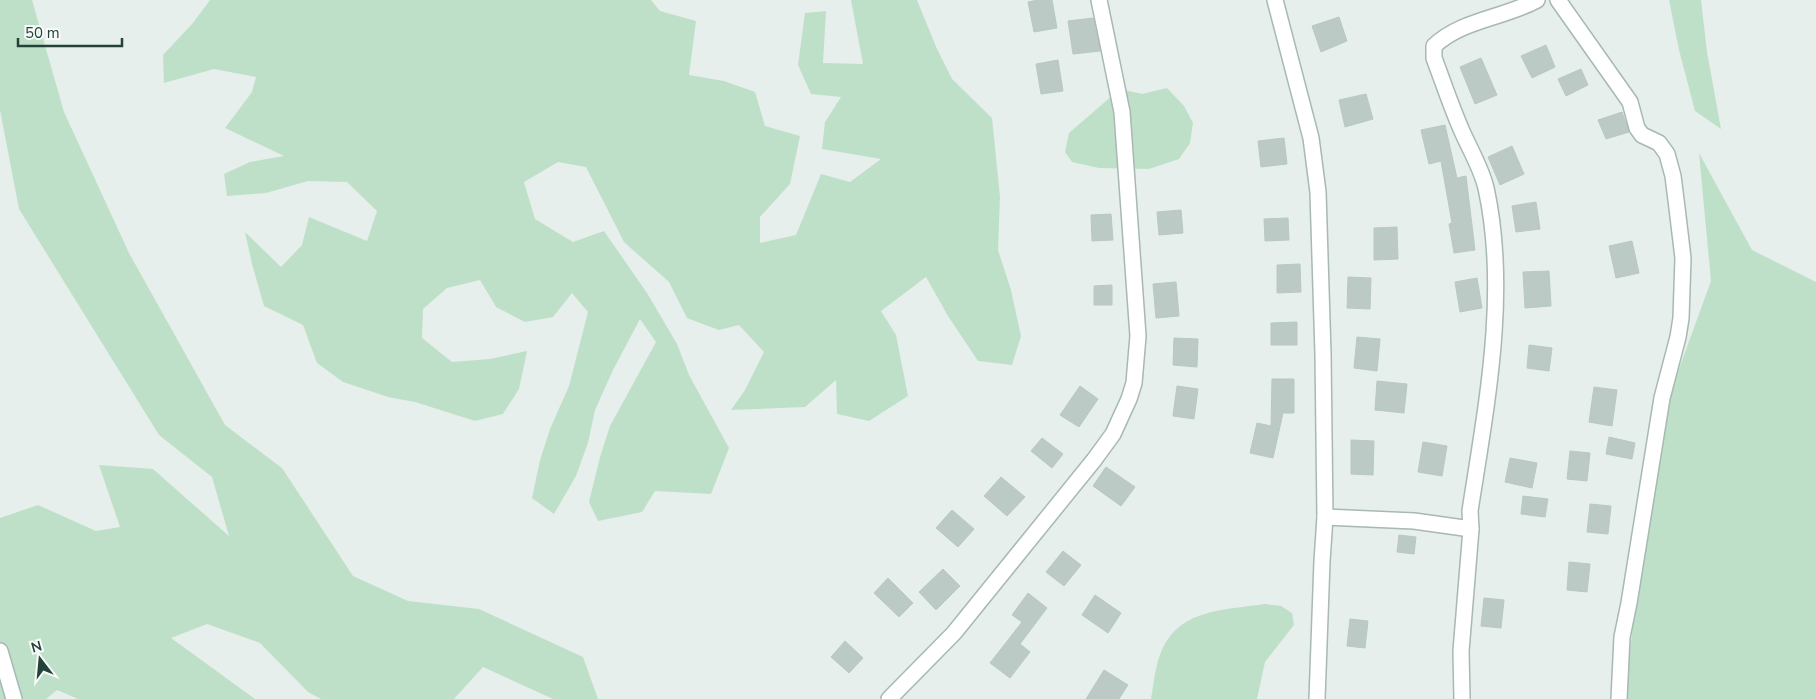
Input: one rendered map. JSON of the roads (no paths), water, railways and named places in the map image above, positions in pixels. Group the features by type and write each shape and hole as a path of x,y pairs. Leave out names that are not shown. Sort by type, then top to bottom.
{"street":[{"path":"889,699 954,633 1094,460 1112,434 1129,399 1134,383 1138,336 1122,112 1099,0"},
{"path":"1275,0 1311,138 1318,192 1323,354 1325,517 1317,699"},
{"path":"1462,699 1461,651 1471,529 1470,511 1489,385 1494,324 1495,266 1491,218 1485,186 1434,58 1434,46 1454,31 1523,8 1537,0"},
{"path":"1558,0 1630,102 1637,128 1642,136 1659,143 1667,154 1672,176 1683,258 1681,318 1662,398 1624,624 1619,699"},
{"path":"1325,517 1406,521 1471,529"},
{"path":"0,651 14,699"}]}
